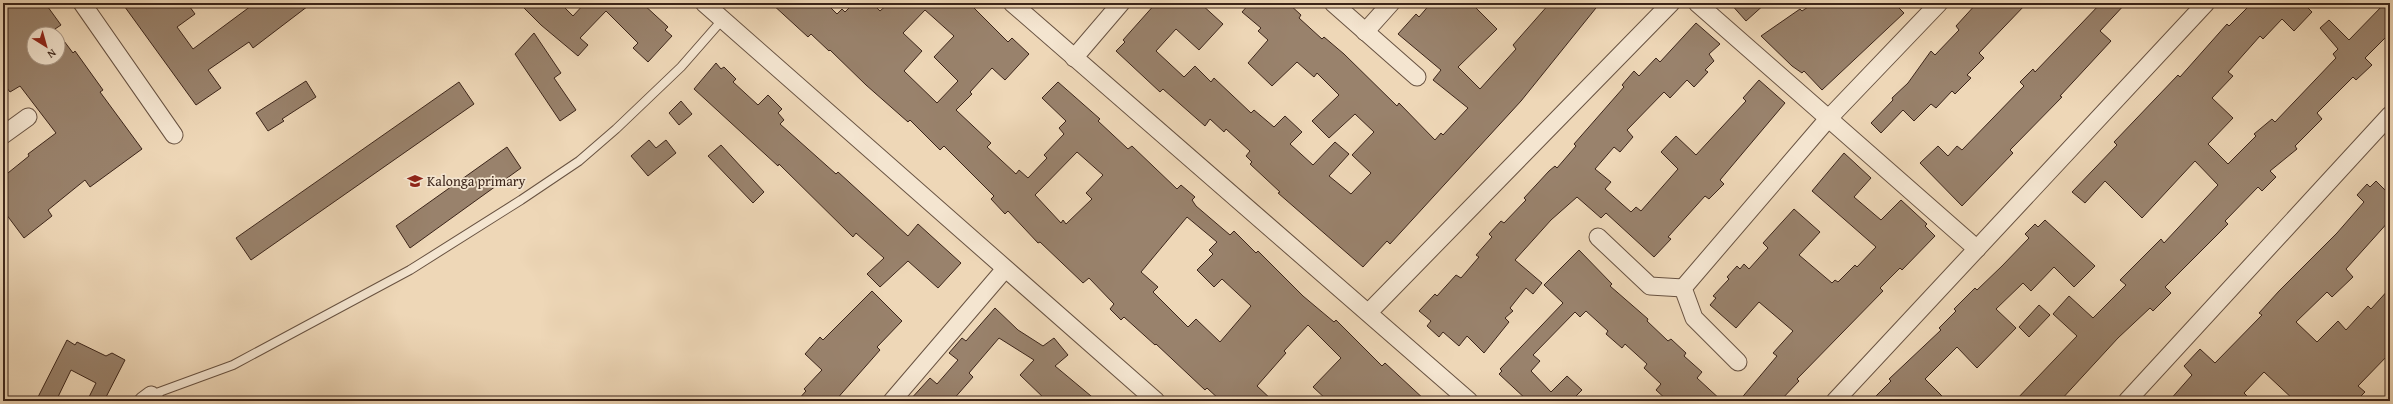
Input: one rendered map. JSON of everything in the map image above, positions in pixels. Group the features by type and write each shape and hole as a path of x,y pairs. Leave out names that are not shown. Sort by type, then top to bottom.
{"street":[{"path":"82,3 174,135"},
{"path":"704,3 1156,401"},
{"path":"1012,3 1369,312 1469,401"},
{"path":"1074,58 1122,3"},
{"path":"1333,3 1417,77"},
{"path":"1366,32 1391,3"},
{"path":"1369,312 1671,3"},
{"path":"1697,3 1827,120 1977,249"},
{"path":"1683,288 1827,120 1939,3"},
{"path":"1835,401 2206,3"},
{"path":"2127,401 2390,115"},
{"path":"3,135 28,117"},
{"path":"1598,237 1650,286 1683,288"},
{"path":"892,401 1005,269"},
{"path":"1683,288 1694,318 1738,362"}],"lane":[{"path":"150,399 232,365 410,270 521,200 579,160 616,129 681,67 723,19"}],"building":[{"path":"3,3 45,3 61,25 26,26 26,66 66,66 66,44 73,53 75,51 103,90 100,92 142,149 90,187 85,180 48,210 52,216 24,238 3,210 3,177 29,156 28,154 56,133 20,86 10,92 3,83"},
{"path":"122,3 187,3 195,14 177,27 193,49 255,3 312,3 253,48 249,42 208,70 221,88 196,105"},
{"path":"519,3 560,3 573,16 585,3 642,3 668,27 665,30 672,36 648,62 633,48 638,43 606,11 580,38 588,45 578,56 541,25"},
{"path":"771,3 826,3 837,14 842,9 845,12 854,3 872,3 880,11 889,3 969,3 1008,42 1012,38 1029,54 1005,80 992,68 970,92 972,94 956,110 991,143 987,147 1016,174 1019,170 1028,178 1047,158 1044,155 1064,134 1059,128 1066,121 1042,98 1058,82 1100,119 1098,121 1128,149 1132,146 1177,189 1181,185 1195,197 1192,200 1196,206 1230,235 1234,231 1256,253 1258,251 1303,296 1334,322 1336,320 1382,366 1385,363 1426,401 1328,401 1313,387 1341,358 1308,325 1284,351 1286,353 1257,386 1273,401 1221,401 1207,388 1205,390 1156,344 1155,345 1124,317 1121,320 1110,309 1114,304 1089,278 1083,283 1040,242 1038,243 1008,211 1005,214 991,199 994,196 944,146 940,150 910,120 908,122 866,85 830,50 829,51 811,34 808,37","holes":["925,10 954,36 934,57 958,81 937,103 904,71 922,51 903,33","1077,152 1103,175 1086,193 1092,199 1066,224 1063,220 1061,223 1035,195","1187,217 1217,242 1209,250 1213,254 1197,270 1214,287 1222,279 1251,306 1220,342 1196,319 1188,327 1153,292 1158,287 1141,272"]},
{"path":"1156,3 1200,3 1223,24 1199,50 1176,29 1156,51 1184,77 1195,66 1211,82 1214,78 1251,113 1254,110 1274,127 1285,116 1302,132 1290,144 1313,165 1335,142 1349,154 1329,176 1351,194 1371,173 1352,155 1374,132 1355,114 1329,138 1312,121 1339,95 1317,73 1314,77 1297,62 1272,86 1248,63 1268,40 1258,31 1261,28 1242,12 1250,3 1288,3 1301,15 1299,18 1322,39 1324,37 1344,54 1397,106 1399,103 1435,140 1441,133 1443,135 1468,108 1433,80 1441,70 1398,34 1416,14 1419,17 1431,3 1471,3 1497,29 1458,67 1480,89 1516,49 1513,45 1550,3 1600,3 1521,101 1390,244 1387,241 1363,267 1278,193 1280,192 1250,164 1252,162 1246,156 1250,151 1226,129 1224,132 1210,119 1205,126 1163,89 1160,92 1116,51 1125,42 1123,40"},
{"path":"1730,3 1766,3 1746,21"},
{"path":"1814,3 1894,3 1904,13 1822,90 1804,71 1802,73 1792,66 1761,36 1800,9 1802,11"},
{"path":"1977,3 2027,3 1979,53 1984,58 1967,75 1971,78 1955,94 1952,91 1936,108 1931,104 1914,121 1903,110 1881,133 1871,123 1893,100 1892,98 1908,83 1931,51 1935,55 1959,30 1956,26"},
{"path":"2101,3 2126,3 2100,31 2111,41 2060,96 2062,97 2010,150 2013,153 1962,206 1920,163 1938,146 1948,156 1957,146 1962,150 2024,86 2020,82 2033,69 2035,72"},
{"path":"2252,3 2303,3 2312,12 2294,31 2282,19 2263,39 2260,36 2228,72 2233,76 2212,98 2233,118 2208,144 2228,164 2256,136 2254,134 2272,119 2275,122 2336,58 2333,54 2338,49 2320,28 2329,20 2349,40 2385,3 2390,3 2390,33 2365,58 2372,65 2356,80 2353,77 2317,113 2322,119 2295,146 2297,149 2270,171 2276,177 2262,191 2258,187 2225,221 2228,224 2165,287 2171,293 2153,311 2150,308 2118,338 2060,401 2015,401 2077,336 2053,314 2069,296 2093,318 2126,285 2120,280 2161,239 2164,243 2218,185 2195,161 2142,218 2105,181 2085,203 2072,192 2117,145 2114,142 2178,75 2180,77 2227,24 2229,26"},
{"path":"1696,23 1720,44 1709,54 1714,61 1705,70 1708,72 1694,87 1687,80 1670,98 1664,92 1627,130 1633,137 1620,152 1614,147 1595,169 1611,182 1605,189 1631,212 1636,207 1641,211 1678,169 1661,152 1676,136 1696,155 1746,101 1743,98 1759,80 1785,103 1720,180 1724,184 1709,199 1705,196 1668,237 1671,239 1654,257 1606,213 1601,218 1577,197 1551,220 1515,260 1542,283 1533,294 1526,288 1510,308 1513,311 1505,318 1509,322 1484,353 1467,336 1459,346 1443,332 1439,337 1427,326 1431,321 1419,311 1435,294 1437,296 1456,275 1461,278 1479,257 1476,255 1492,237 1489,234 1501,221 1504,223 1526,200 1524,198 1549,171 1555,166 1557,168 1576,146 1574,144 1624,87 1622,85 1634,71 1639,76 1656,58 1660,62"},
{"path":"534,33 561,73 554,78 576,110 560,121 515,54"},
{"path":"716,63 721,69 724,67 736,79 733,82 758,105 768,95 782,109 778,113 784,120 780,124 836,174 838,172 908,236 918,224 961,263 938,288 908,261 880,287 867,274 884,258 856,233 853,237 779,164 778,166 694,89"},
{"path":"306,81 316,97 282,119 284,121 268,131 256,113"},
{"path":"459,82 474,104 251,260 236,238"},
{"path":"681,101 692,114 679,125 669,113"},
{"path":"649,140 656,148 666,140 676,153 648,176 631,156"},
{"path":"721,145 764,192 753,203 708,156"},
{"path":"507,147 521,168 410,248 396,226"},
{"path":"1844,153 1871,178 1854,197 1881,220 1901,200 1927,224 1925,226 1935,236 1902,270 1900,268 1880,288 1883,291 1797,379 1799,381 1780,401 1739,401 1777,356 1773,353 1793,331 1759,302 1736,328 1710,305 1716,298 1713,296 1729,279 1727,277 1737,266 1740,269 1744,264 1749,269 1768,248 1763,243 1794,209 1820,232 1799,255 1832,283 1835,280 1838,282 1855,265 1857,267 1876,247 1812,191"},
{"path":"2376,181 2390,195 2390,220 2346,269 2353,277 2332,297 2327,292 2296,322 2317,342 2338,321 2346,330 2368,306 2371,309 2390,288 2390,353 2358,386 2365,392 2356,401 2295,401 2264,372 2244,393 2252,401 2169,401 2192,375 2184,366 2200,349 2215,363 2262,315 2259,313 2279,291 2337,233 2364,202 2357,195 2367,184 2370,187"},
{"path":"2045,220 2095,266 2074,287 2054,267 2031,291 2023,283 1996,309 2016,328 1977,368 1957,347 1925,379 1947,401 1871,401 1891,381 1889,379 1941,330 1939,328 1956,311 1954,309 1975,288 1977,290 2029,238 2025,234 2035,224 2038,227"},
{"path":"1579,250 1612,284 1610,286 1648,319 1647,321 1668,341 1671,339 1686,353 1684,356 1702,372 1697,378 1722,401 1668,401 1656,390 1661,384 1644,368 1647,364 1625,344 1622,348 1606,334 1608,331 1586,311 1580,317 1575,312 1533,355 1540,361 1531,371 1551,392 1567,376 1582,390 1571,401 1528,401 1499,374 1502,371 1500,369 1563,303 1544,285"},
{"path":"872,291 902,321 877,347 880,350 835,401 797,401 806,391 804,389 822,370 805,354 820,337 823,340"},
{"path":"2039,305 2050,315 2029,337 2019,327"},
{"path":"995,308 1018,330 1043,346 1054,338 1068,355 1055,366 1097,401 1047,401 1020,375 1034,360 999,338 969,373 973,377 952,401 909,401 930,378 937,384 958,360 949,353 962,338 966,341"},
{"path":"67,340 75,345 77,342 106,356 112,353 125,360 104,401 87,401 96,383 71,370 56,401 36,401"}],"place":[{"name":"Kalonga primary","path":"415,181"}]}
